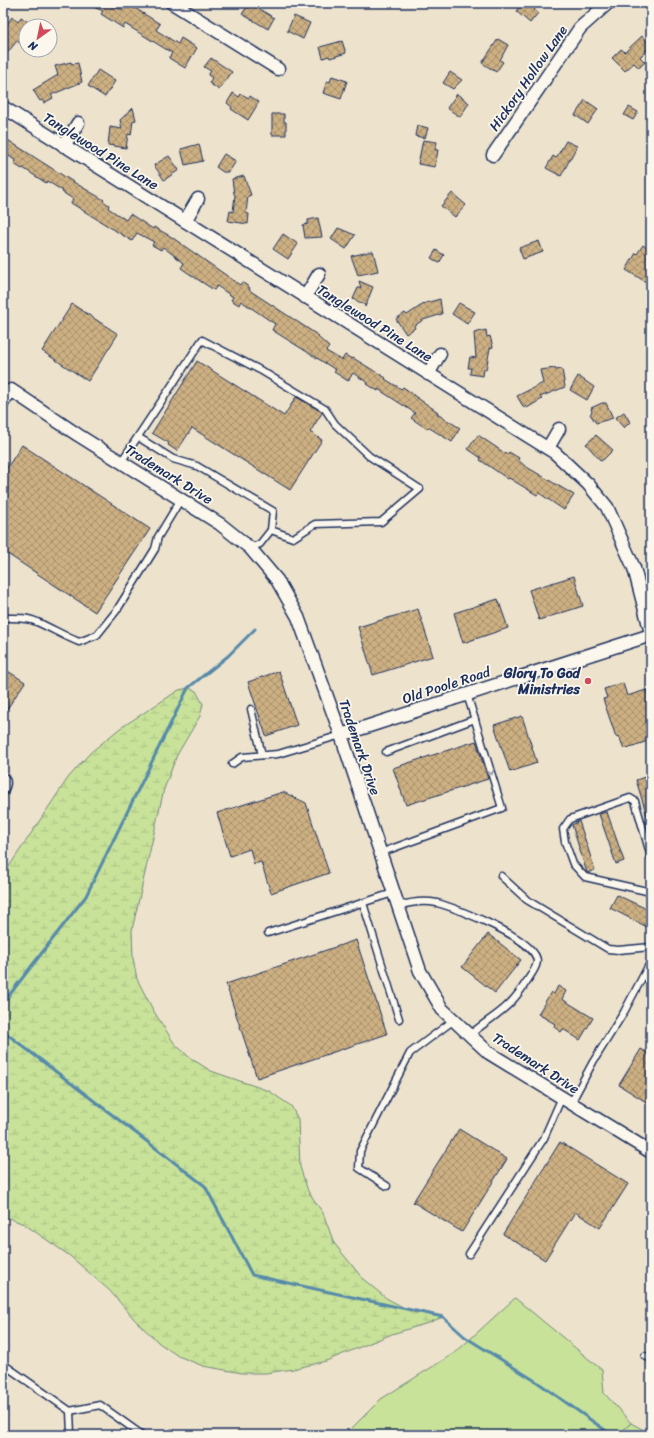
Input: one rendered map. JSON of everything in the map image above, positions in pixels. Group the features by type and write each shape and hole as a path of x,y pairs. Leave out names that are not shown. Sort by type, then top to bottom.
{"street":[{"path":"172,3 278,69"},
{"name":"Hickory Hollow Lane","path":"493,155 580,28 608,3"},
{"name":"Tanglewood Pine Lane","path":"3,107 555,453 588,484 607,507 634,568 651,634"},
{"path":"64,146 78,123"},
{"path":"185,221 198,199"},
{"path":"305,297 319,274"},
{"path":"428,374 440,354"},
{"name":"Trademark Drive","path":"3,402 7,390 220,524 250,548 277,580 298,617 341,735 420,971 442,1008 489,1052 651,1152"},
{"path":"548,448 560,429"},
{"name":"Old Poole Road","path":"341,735 651,634"}],"lane":[{"path":"121,462 202,340 260,370 325,409 335,424 369,456 420,489 381,522 315,524 293,538 271,530"},
{"path":"138,436 173,460 197,466 273,511 271,530 260,544 250,548"},
{"path":"3,618 36,621 79,642 97,635 117,610 155,549 158,537 181,499"},
{"path":"380,853 502,808 468,694"},
{"path":"251,709 262,755"},
{"path":"386,752 475,719"},
{"path":"232,764 242,757 278,754 341,735"},
{"path":"3,776 7,781 3,794"},
{"path":"651,856 635,802 630,798 570,819 563,829 565,842 573,864 585,877 651,892"},
{"path":"502,876 527,900 608,949 618,950 651,947"},
{"path":"268,933 394,893"},
{"path":"398,906 416,901 436,903 483,919 524,942 535,956 537,961 536,966 521,991 510,1003 478,1027 470,1035"},
{"path":"362,903 399,1019"},
{"path":"469,1254 544,1138 566,1100 649,970 651,961"},
{"path":"387,1186 359,1168 360,1151 410,1053 454,1020"},
{"path":"3,1364 70,1410 100,1405 142,1435"},
{"path":"70,1410 73,1435"}],"green space":[{"path":"188,688 196,691 203,704 200,716 177,755 164,789 132,930 133,958 137,979 153,1010 174,1043 189,1057 211,1071 269,1091 291,1106 298,1119 300,1167 308,1191 323,1213 334,1243 363,1279 386,1298 412,1312 443,1317 392,1334 326,1361 293,1369 266,1373 242,1373 203,1366 178,1356 159,1343 135,1320 110,1291 70,1256 24,1224 3,1216 3,879 8,868 68,778 90,753 119,729 179,690"},
{"path":"515,1298 602,1370 604,1393 631,1423 618,1435 345,1435 381,1399 456,1352"},
{"path":"631,1423 651,1434 651,1435 618,1435"}],"building":[{"path":"84,3 110,3 122,10 127,3 160,24 156,30 178,44 181,38 197,48 185,68 169,58 172,53 125,24 123,28 101,14 103,11"},
{"path":"250,3 274,18 268,29 242,14"},
{"path":"523,3 540,3 534,10 538,13 530,23 516,11"},
{"path":"294,16 310,23 303,39 287,31"},
{"path":"12,17 18,22 18,42 17,41 3,58 3,22 7,24"},
{"path":"642,36 651,46 640,57 645,62 639,68 634,63 625,71 612,58 621,49 625,52"},
{"path":"498,39 508,45 500,60 503,62 496,72 482,63"},
{"path":"342,41 346,53 330,58 329,56 323,58 320,47"},
{"path":"211,58 232,72 219,90 209,83 212,78 208,75 211,71 204,67"},
{"path":"71,62 72,64 78,63 82,82 51,95 53,98 44,103 42,100 40,101 33,90 58,75 55,66"},
{"path":"98,70 115,81 105,97 88,86"},
{"path":"450,72 462,80 453,89 443,83"},
{"path":"332,76 347,81 341,99 323,93 327,81 330,82"},
{"path":"233,93 239,97 241,94 249,98 250,96 259,102 248,120 231,109 232,107 227,103"},
{"path":"457,94 469,103 460,117 447,108"},
{"path":"585,100 598,109 588,124 575,115"},
{"path":"629,107 638,112 633,120 624,115"},
{"path":"133,108 136,120 133,121 131,135 128,134 126,148 108,145 110,127 122,129 120,120"},
{"path":"272,114 284,114 284,122 286,122 286,135 272,135"},
{"path":"417,125 428,128 425,138 415,136"},
{"path":"3,137 104,200 103,201 109,205 108,208 126,220 130,214 153,229 154,227 170,236 240,285 242,282 250,288 249,290 319,336 318,337 329,347 326,351 342,360 345,355 352,359 353,358 401,389 403,387 438,412 437,414 460,428 452,442 428,427 427,429 411,418 415,413 378,389 378,391 367,384 368,383 353,373 348,381 334,372 336,370 272,330 275,324 241,301 239,305 231,300 233,297 217,286 214,290 181,268 184,263 163,247 161,250 152,245 154,242 137,233 132,241 71,203 73,199 62,192 63,191 14,164 16,161 3,152"},
{"path":"423,140 437,142 435,150 438,150 435,167 418,164"},
{"path":"566,141 577,146 561,176 546,168 553,156 556,158"},
{"path":"199,144 203,161 185,165 181,149"},
{"path":"224,154 236,161 229,172 223,172 216,167"},
{"path":"169,156 179,170 164,180 154,165"},
{"path":"244,176 251,195 248,196 246,213 249,214 248,224 228,221 230,211 233,212 235,195 232,179"},
{"path":"452,193 466,205 455,217 441,206"},
{"path":"318,218 322,237 305,238 303,225 308,224 308,220"},
{"path":"338,228 355,235 346,249 331,239"},
{"path":"283,234 298,244 288,259 273,249"},
{"path":"539,241 543,252 523,259 519,248"},
{"path":"643,245 651,251 647,259 651,262 651,285 626,270 636,253 637,254"},
{"path":"436,250 444,255 439,263 431,258"},
{"path":"373,251 378,271 358,275 351,256"},
{"path":"359,281 373,287 365,307 365,305 353,299 358,288 361,288"},
{"path":"440,299 442,314 423,320 406,334 396,319 405,313 407,315 422,304"},
{"path":"459,303 475,312 467,324 452,314"},
{"path":"72,304 118,334 88,381 42,351"},
{"path":"486,330 487,337 490,336 493,347 490,348 486,370 484,369 483,376 470,374 471,368 468,368 470,357 476,358 474,333"},
{"path":"197,361 284,416 296,397 322,412 310,432 322,440 290,490 192,428 177,451 168,445 169,443 152,433"},
{"path":"555,368 556,370 562,369 565,387 540,397 542,399 527,408 526,406 524,408 517,396 543,383 540,370"},
{"path":"578,376 594,387 587,400 570,390"},
{"path":"602,403 606,403 613,418 596,423 590,414 592,412 591,408"},
{"path":"624,412 630,422 624,428 615,418"},
{"path":"478,435 506,454 509,452 519,458 518,460 525,466 574,495 564,510 539,493 537,495 509,478 508,479 480,460 481,458 468,449"},
{"path":"596,435 613,450 601,461 586,444"},
{"path":"22,445 150,529 95,612 3,551 3,474"},
{"path":"574,576 583,606 539,620 529,590"},
{"path":"498,599 508,628 463,643 454,613"},
{"path":"418,609 433,656 373,675 358,627"},
{"path":"3,668 25,682 3,715"},
{"path":"279,671 297,725 266,736 248,682"},
{"path":"623,683 627,696 646,690 651,705 651,740 624,749 619,736 616,737 603,699 607,698 604,689"},
{"path":"522,716 537,763 510,772 494,725"},
{"path":"476,741 488,779 406,805 393,768"},
{"path":"651,775 651,822 649,822 636,780"},
{"path":"283,792 306,803 329,873 271,893 261,862 254,864 250,849 230,856 217,813"},
{"path":"607,812 624,861 616,864 599,814"},
{"path":"579,821 595,870 587,873 572,825"},
{"path":"617,895 651,911 651,929 610,908"},
{"path":"488,934 521,960 495,993 462,967"},
{"path":"356,940 387,1034 257,1078 226,984"},
{"path":"558,986 566,991 562,999 593,1018 580,1040 563,1029 561,1032 554,1027 555,1024 538,1014 551,992 554,994"},
{"path":"641,1049 651,1055 651,1105 619,1085"},
{"path":"459,1129 507,1159 462,1232 413,1202"},
{"path":"560,1142 628,1184 600,1228 575,1212 545,1260 503,1234"}],"waterway":[{"path":"3,1003 86,896 188,688 228,656 255,629"},
{"path":"3,1031 205,1186 252,1275 443,1317 465,1337 537,1382 612,1435"}],"place":[{"name":"Glory To God Ministries","path":"588,681"}]}
